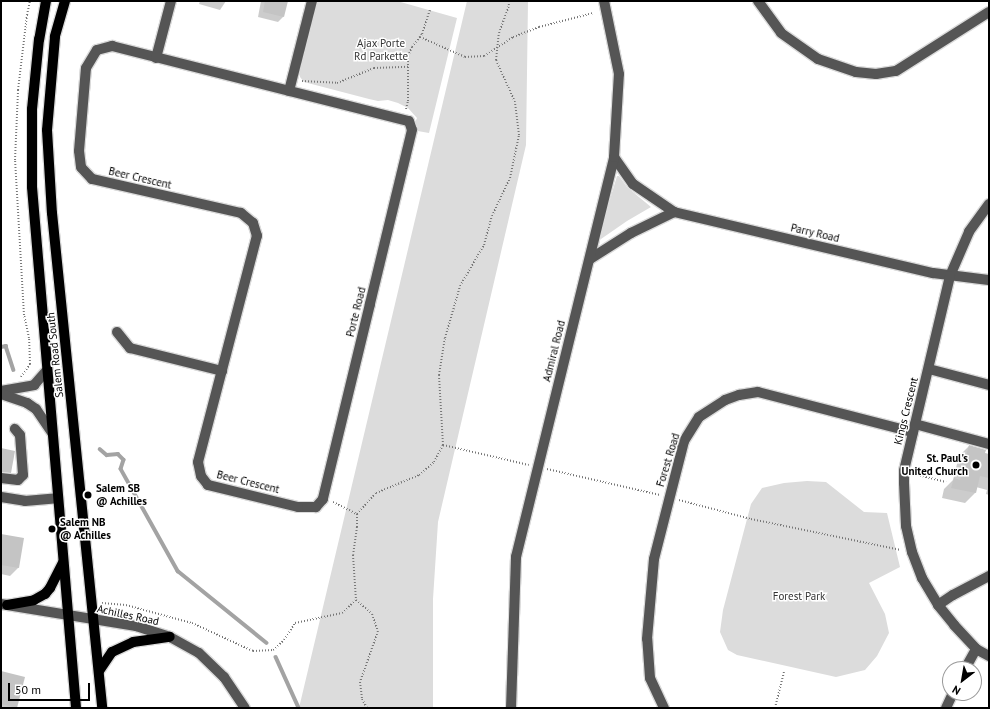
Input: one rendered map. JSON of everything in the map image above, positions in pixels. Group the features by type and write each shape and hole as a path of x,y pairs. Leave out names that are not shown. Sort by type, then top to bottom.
{"main road":[{"name":"Salem Road South","path":"46,1 39,39 32,109 32,187 57,498 76,708"},
{"name":"Salem Road South","path":"65,1 55,38 47,130 52,213 102,708"},
{"path":"4,605 34,600 45,594 50,588 63,562"},
{"path":"99,671 112,652 133,642 170,637"}],"street":[{"path":"156,58 171,1"},
{"path":"289,91 312,1"},
{"name":"Admiral Road","path":"512,708 516,557 537,466 590,259 614,157 619,74 604,1"},
{"path":"758,1 781,33 818,59 856,72 876,74 896,71 989,12"},
{"name":"Beer Crescent","path":"316,507 298,508 208,485 201,476 198,462 256,236 253,223 241,213 92,179 81,167 79,151 86,68 97,50 112,46 409,121"},
{"name":"Porte Road","path":"316,507 323,499 367,319 412,130 409,121"},
{"name":"Parry Road","path":"614,157 633,184 674,212 933,273 989,280"},
{"name":"Kings Crescent","path":"989,204 969,232 950,276 904,471 906,526 912,552 922,578 938,605 954,625 976,649 989,656"},
{"path":"590,259 631,233 674,212"},
{"path":"117,332 130,348 222,372"},
{"path":"929,369 989,385"},
{"path":"1,393 34,385 47,370"},
{"name":"Forest Road","path":"664,708 650,678 647,639 654,559 684,441 699,417 725,400 739,395 758,392 989,444"},
{"path":"1,393 27,403 36,410 52,433"},
{"path":"1,478 18,480 23,475 20,435 15,429"},
{"path":"1,497 25,502 57,498"},
{"path":"938,605 953,595 989,576"},
{"name":"Achilles Road","path":"4,605 68,617 136,626 170,637 199,653 224,677 245,708"},
{"path":"969,661 976,649"}],"path":[{"path":"23,387 21,376 30,364 29,338 24,315 15,160 18,90 30,1"},
{"path":"367,708 362,699 360,682 378,631 372,614 356,600 353,555 357,527 357,514 376,493 419,475 434,462 443,445 439,375 445,338 460,286 484,244 492,216 510,178 519,135 515,102 496,60 499,33 509,5 508,1"},
{"path":"406,111 408,102 408,56 412,47 420,36 430,9"},
{"path":"420,36 465,57 484,56 514,37 539,27 593,13"},
{"path":"292,78 305,82 310,80 338,82 374,68 408,67"},
{"path":"443,445 669,497 751,519 912,552"},
{"path":"904,471 946,482"},
{"path":"333,502 357,514"},
{"path":"102,603 126,605 192,623 253,652 274,650 284,640 295,623 342,613 356,600"},
{"path":"775,708 784,672"}],"green space":[{"name":"Ajax Porte Rd Parkette","path":"317,1 397,1 457,18 429,133 412,130 417,118 408,108 398,103 388,100 378,101 369,99 304,82 300,77 300,72"},
{"path":"467,1 528,1 526,145 438,522 433,599 433,708 299,708"},
{"path":"617,176 619,176 627,187 651,207 601,239 599,236"},
{"name":"Forest Park","path":"807,481 826,482 864,512 887,513 900,567 869,583 885,614 889,633 877,656 865,670 836,677 737,655 728,650 720,632 723,610 751,504 762,488 784,483"}],"building":[{"path":"265,1 288,1 284,17 263,12"},
{"name":"St. Paul's United Church","path":"969,445 986,450 985,453 989,454 989,478 980,476 976,493 951,488 954,478 960,480"},
{"path":"1,448 15,451 11,473 1,472"},
{"path":"1,534 24,538 19,568 1,565"},
{"path":"1,671 25,677 17,708 1,704"}],"waterway":[{"path":"1,347 6,346 14,370"},
{"path":"100,449 107,455 118,454 124,460 121,469 178,571 267,643"},
{"path":"276,657 299,708"}],"place":[{"name":"St. Paul's United Church","path":"976,465"},
{"name":"Salem SB @ Achilles","path":"88,495"},
{"name":"Salem NB @ Achilles","path":"52,529"}]}
